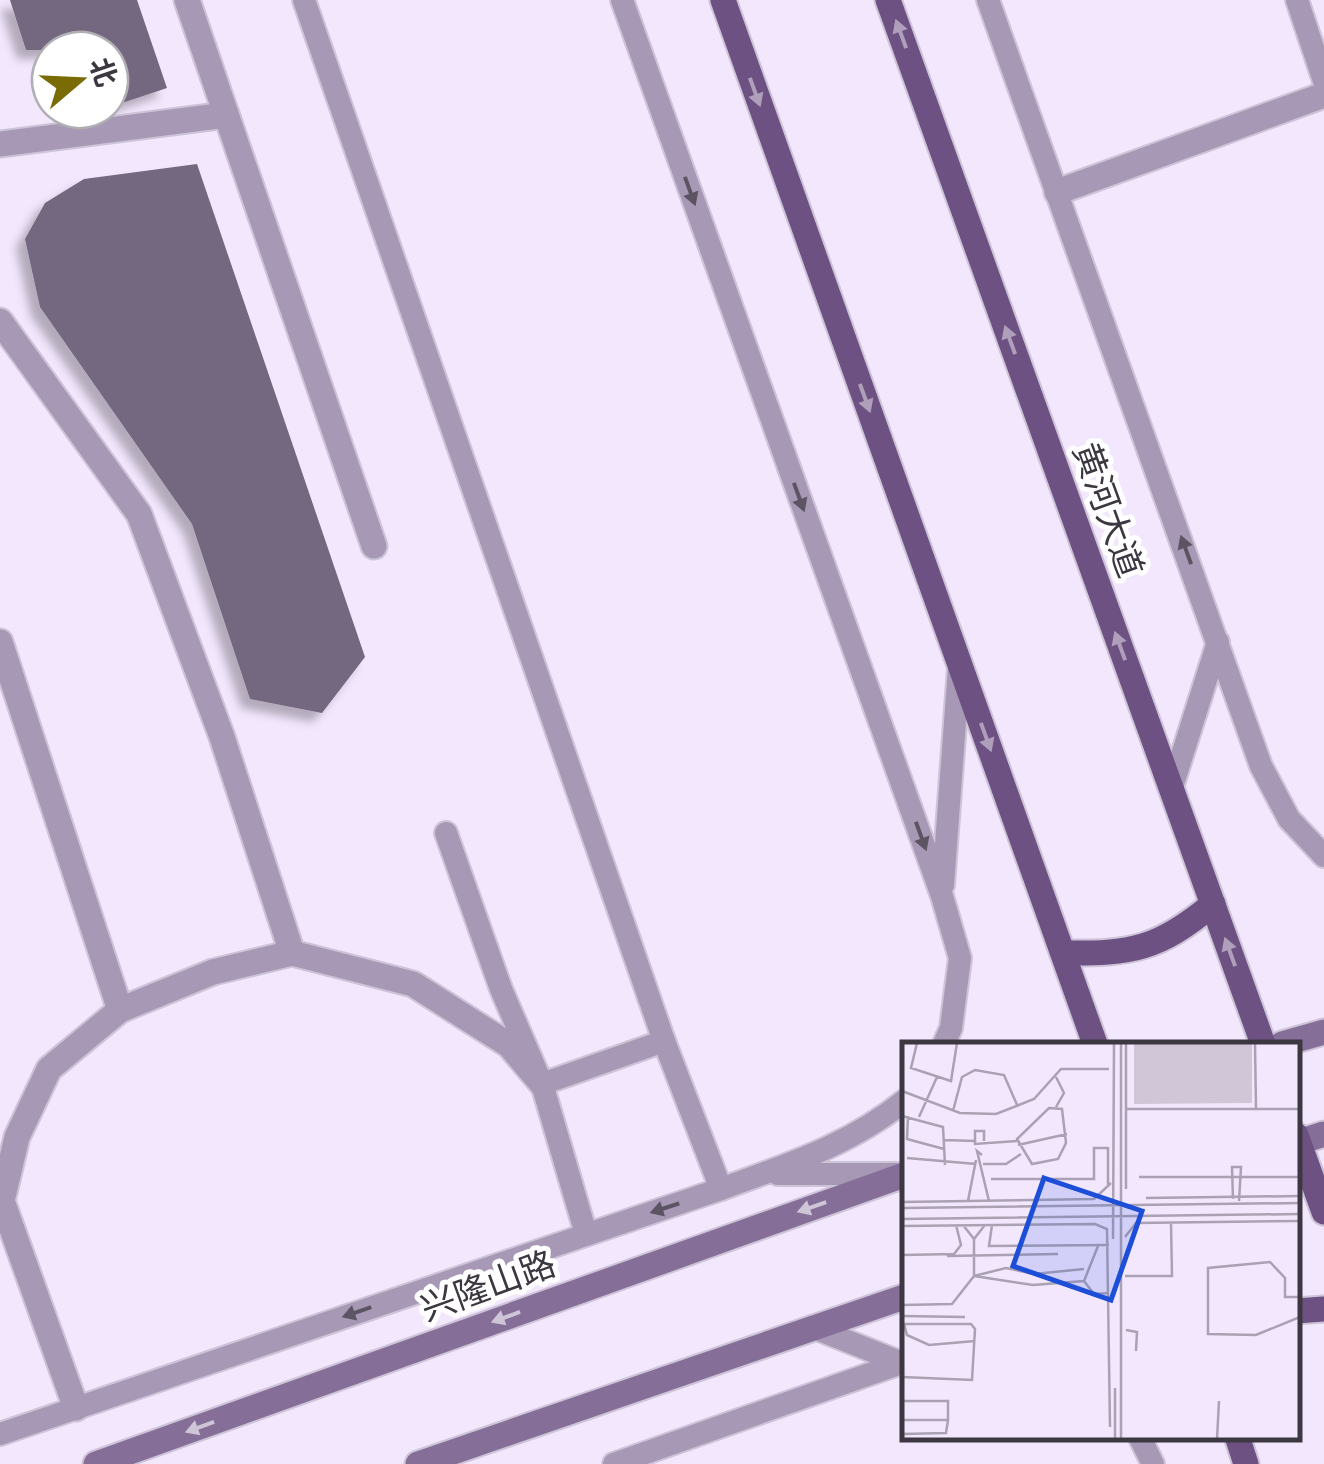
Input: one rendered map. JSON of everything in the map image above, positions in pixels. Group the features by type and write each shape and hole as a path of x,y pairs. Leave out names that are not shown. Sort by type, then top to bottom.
{"main road":[{"path":"722,0 1094,1042"},
{"name":"黄河大道","path":"888,0 1261,1042"},
{"path":"1063,953 1119,954 1178,934 1212,904"},
{"path":"1299,1145 1324,1212"},
{"path":"1299,1311 1324,1309"},
{"path":"1238,1439 1246,1464"}],"street":[{"path":"187,0 374,546"},
{"path":"1057,192 1324,96"},
{"path":"0,144 226,115"},
{"path":"0,321 139,514 222,737 292,953"},
{"path":"0,642 120,1010"},
{"path":"76,1408 2,1201 17,1137 50,1069 120,1010 213,972 292,953 413,984 510,1045 542,1084"},
{"path":"1289,1042 1324,1032"},
{"path":"1299,1140 1324,1134"},
{"name":"兴隆山路","path":"96,1464 902,1176"},
{"path":"418,1464 902,1299"}],"lane":[{"path":"304,0 664,1041 721,1189"},
{"path":"622,0 942,896 960,958 951,1028 945,1042"},
{"path":"988,0 1261,766 1289,819 1324,856"},
{"path":"1297,0 1324,80"},
{"path":"1171,790 1218,642"},
{"path":"942,896 960,664"},
{"path":"446,833 501,989 542,1084 586,1234"},
{"path":"542,1084 664,1041"},
{"path":"0,1434 830,1149 884,1118 902,1103"},
{"path":"760,1174 902,1175"},
{"path":"812,1327 902,1363"},
{"path":"614,1464 902,1363"},
{"path":"1140,1439 1153,1464"},
{"path":"1231,1464 1237,1439"}],"building":[{"path":"10,0 137,0 167,88 130,100 130,30 30,30 30,50 26,50"},
{"path":"197,164 365,657 322,713 250,699 192,524 40,307 25,239 45,203 84,179"}]}
